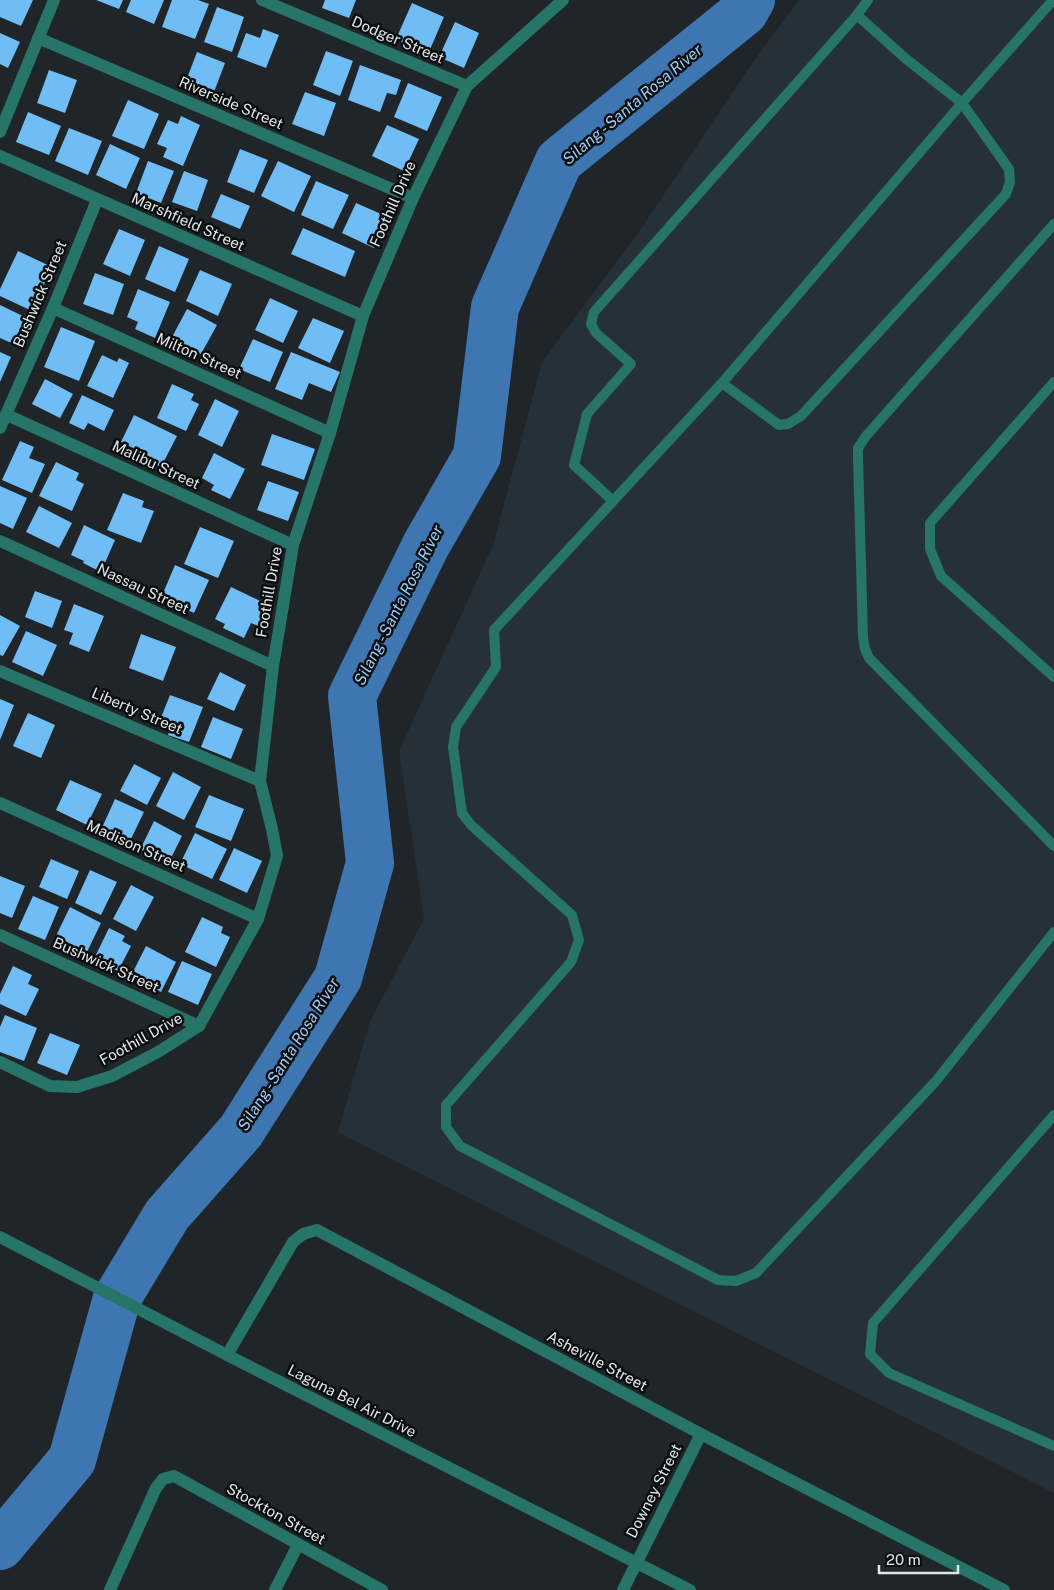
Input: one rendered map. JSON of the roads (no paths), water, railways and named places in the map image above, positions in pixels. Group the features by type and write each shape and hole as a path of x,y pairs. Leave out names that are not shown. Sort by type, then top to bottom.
{"street":[{"path":"0,132 54,0"},
{"name":"Dodger Street","path":"262,0 467,86"},
{"name":"Foothill Drive","path":"0,1062 50,1086 77,1086 112,1076 158,1052 199,1026 258,919 277,856 260,781 273,666 293,545 330,433 363,316 412,198 467,86 562,0"},
{"name":"Riverside Street","path":"38,38 412,198"},
{"name":"Marshfield Street","path":"0,156 363,316"},
{"name":"Bushwick Street","path":"0,428 53,308 97,200"},
{"name":"Milton Street","path":"53,308 330,433"},
{"name":"Malibu Street","path":"7,415 293,545"},
{"name":"Nassau Street","path":"0,541 273,666"},
{"name":"Liberty Street","path":"0,671 260,781"},
{"name":"Madison Street","path":"0,803 258,919"},
{"name":"Bushwick Street","path":"0,935 199,1026"},
{"name":"Asheville Street","path":"227,1355 293,1242 303,1234 317,1230 701,1434 1004,1590"},
{"name":"Laguna Bel Air Drive","path":"0,1237 227,1355 690,1590"},
{"name":"Downey Street","path":"623,1590 701,1434"},
{"name":"Stockton Street","path":"110,1590 156,1488 163,1479 174,1476 382,1590"},
{"path":"276,1590 298,1545"}],"lane":[{"path":"612,500 574,465 588,414 631,364 596,332 591,324 594,312 868,0"},
{"path":"1053,0 962,103 722,383 494,630 496,667 456,727 453,747 462,813 471,826 572,914 579,940 571,962 446,1105 446,1127 460,1146 718,1280 736,1281 756,1273 936,1081 1054,932"},
{"path":"722,383 778,425 788,424 801,416 1006,194 1010,182 1009,169 962,103 905,58 856,15"},
{"path":"1054,224 866,436 858,448 863,637 864,649 868,658 1054,846"},
{"path":"1054,382 930,523 930,549 941,576 1054,676"},
{"path":"1054,1115 873,1323 870,1354 889,1373 1054,1446"}],"waterway":[{"name":"Silang - Santa Rosa River","path":"0,1546 72,1460 117,1298 167,1215 241,1131 338,978 370,863 352,696 426,545 477,456 495,307 559,161 744,12 751,0"}]}
